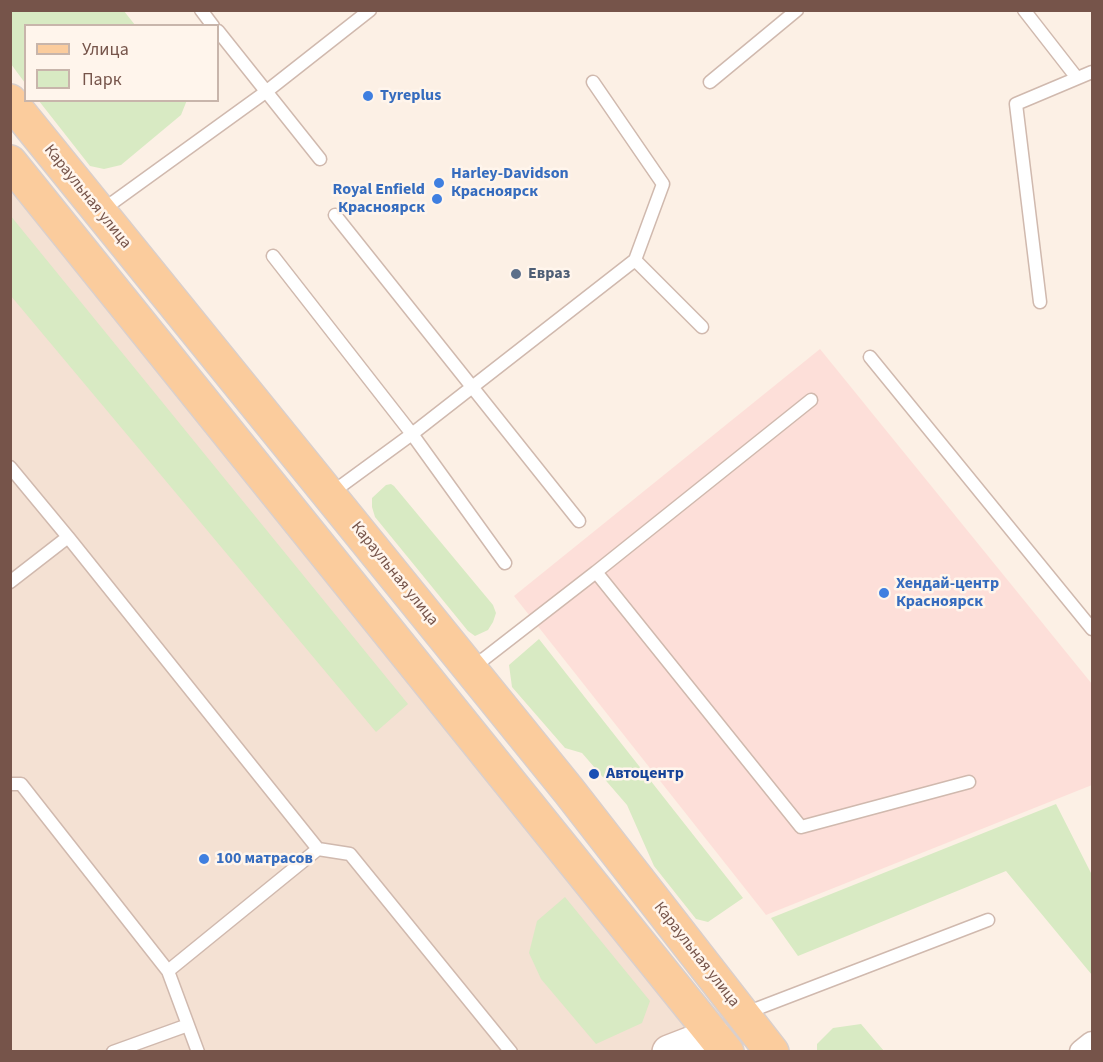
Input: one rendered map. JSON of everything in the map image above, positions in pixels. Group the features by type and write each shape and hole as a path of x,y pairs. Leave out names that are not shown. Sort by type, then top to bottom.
{"main road":[{"name":"Караульная улица","path":"10,101 576,800 772,1052"},
{"path":"10,162 720,1043"},
{"path":"669,1052 720,1043 742,1014"}],"street":[{"path":"1082,1052 1092,1044"}],"lane":[{"path":"201,10 212,24"},
{"path":"99,213 267,90 370,10"},
{"path":"710,82 797,10"},
{"path":"1024,10 1077,78"},
{"path":"219,32 320,159"},
{"path":"1040,302 1016,104 1092,72"},
{"path":"329,495 472,388 635,260 663,184 593,82"},
{"path":"335,215 579,521"},
{"path":"273,256 412,434 505,563"},
{"path":"635,260 702,327"},
{"path":"870,357 1092,629"},
{"path":"471,669 811,400"},
{"path":"10,467 318,849 350,854 511,1052"},
{"path":"10,582 68,537"},
{"path":"596,572 801,827 969,782"},
{"path":"10,783 21,784 168,971 198,1052"},
{"path":"168,971 318,849"},
{"path":"742,1014 988,920"},
{"path":"113,1052 188,1025"}],"shaded area":[{"path":"10,162 727,1051 11,1051"},
{"path":"820,349 1092,684 1092,785 766,915 514,596"}],"green space":[{"path":"11,10 124,11 134,24 24,24 24,82 11,64"},
{"path":"40,102 186,102 181,115 121,165 104,169 90,166"},
{"path":"10,215 408,704 376,732 11,296"},
{"path":"391,484 493,605 496,613 488,630 475,636 468,631 375,517 372,498 386,485"},
{"path":"539,639 743,898 708,922 696,919 654,866 627,805 582,753 565,748 512,687 509,665"},
{"path":"1056,804 1092,875 1092,975 1006,871 798,956 771,918"},
{"path":"565,897 650,1001 642,1023 596,1044 541,979 529,953 537,921"},
{"path":"861,1024 884,1051 817,1051 817,1044 833,1028"}],"place":[{"name":"Tyreplus","path":"368,96"},
{"name":"Harley-Davidson Красноярск","path":"439,183"},
{"name":"Royal Enfield Красноярск","path":"437,199"},
{"name":"Евраз","path":"516,274"},
{"name":"Хендай-центр Красноярск","path":"884,593"},
{"name":"Автоцентр","path":"594,774"},
{"name":"100 матрасов","path":"204,859"}]}
